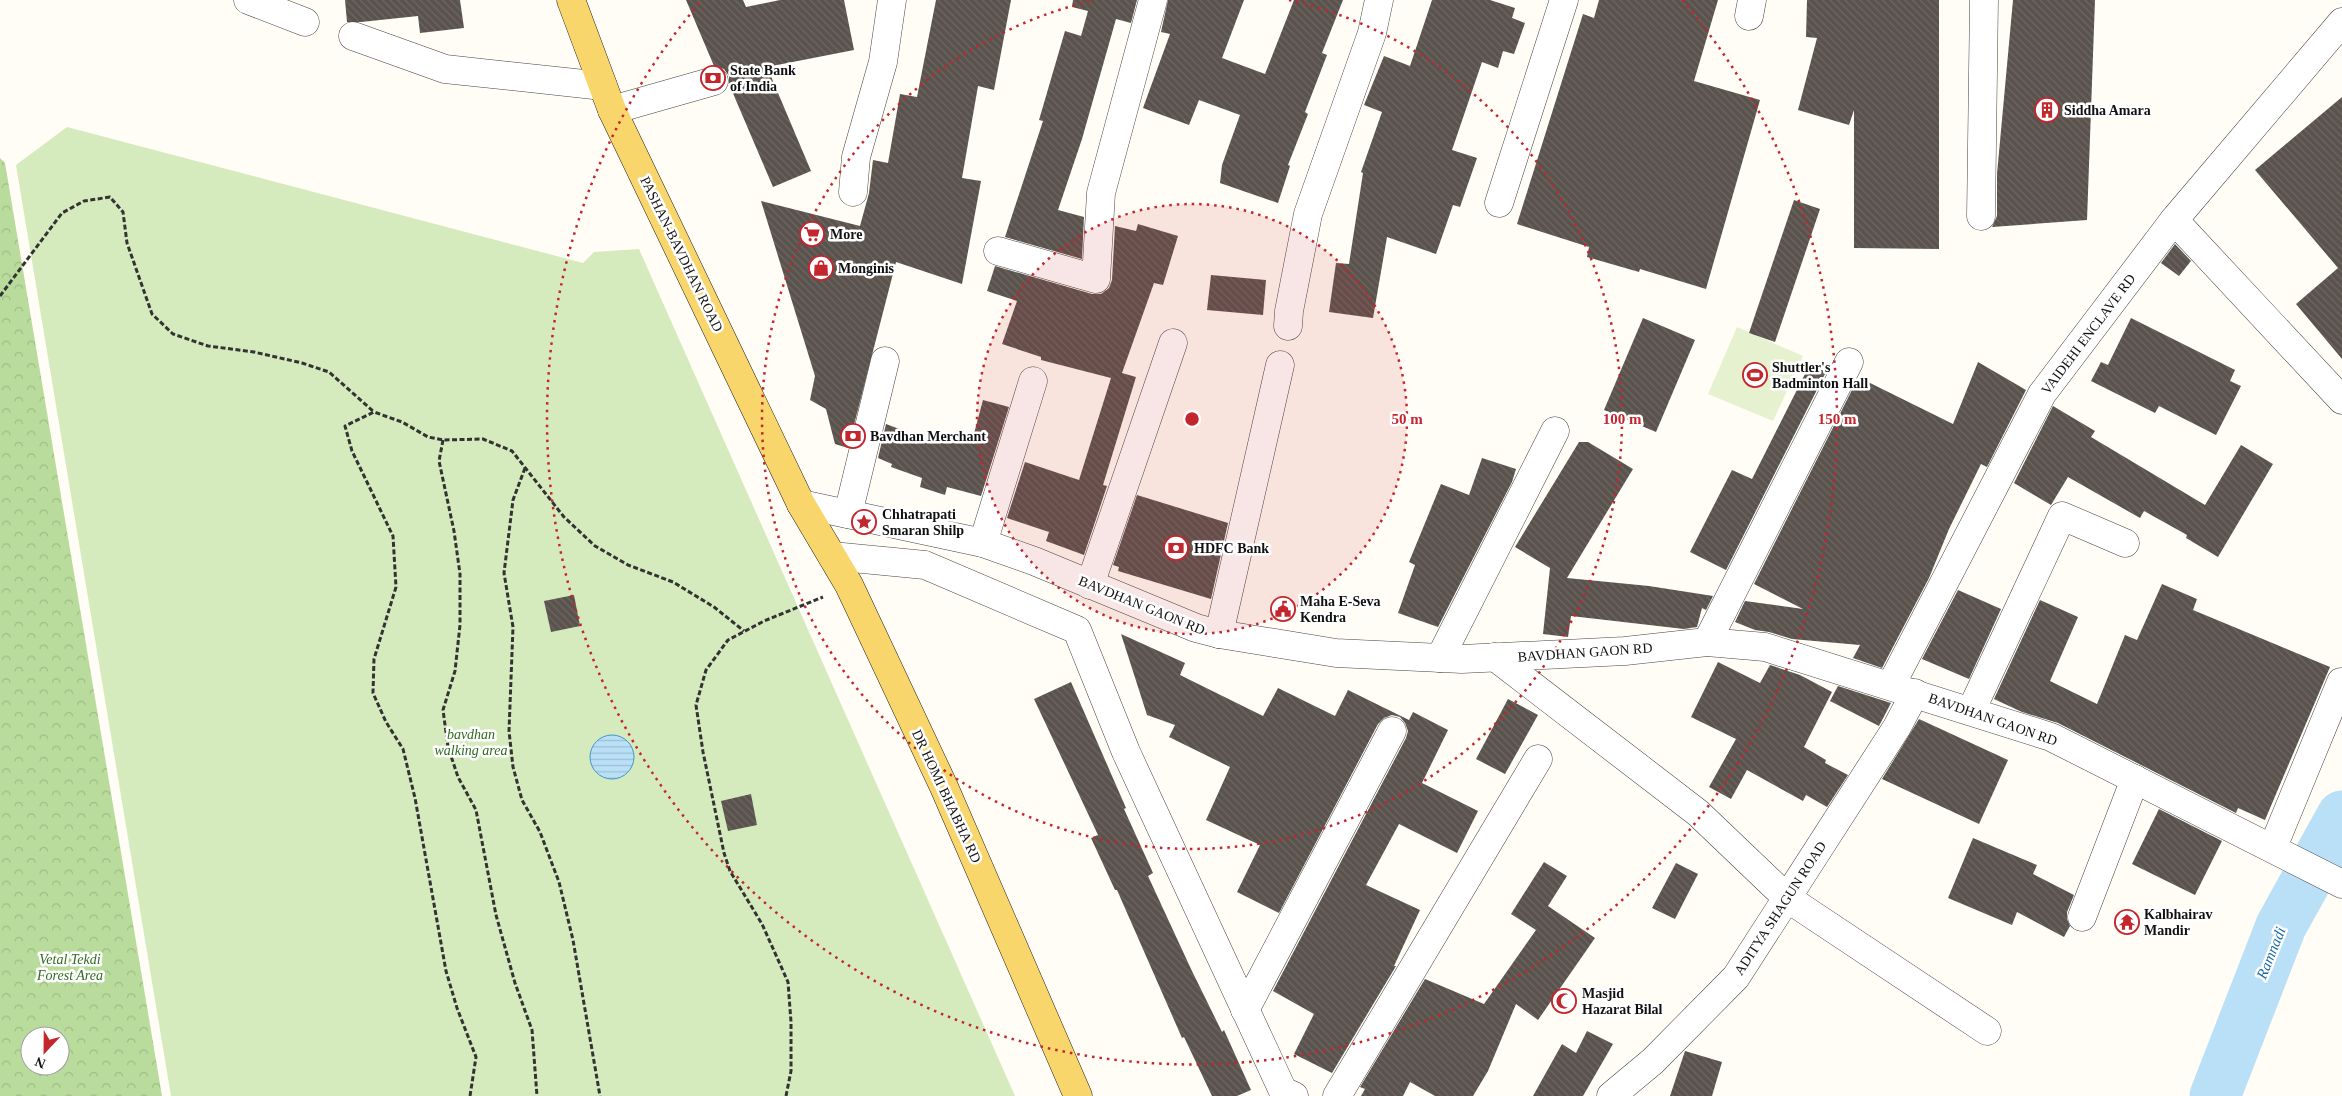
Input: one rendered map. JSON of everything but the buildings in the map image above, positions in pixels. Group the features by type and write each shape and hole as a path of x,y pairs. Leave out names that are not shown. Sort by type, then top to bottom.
{"main road":[{"name":"PASHAN-BAVDHAN ROAD","path":"572,0 608,98 801,504"},
{"name":"DR HOMI BHABHA RD","path":"801,504 849,585 952,804 1078,1096"}],"street":[{"path":"248,0 305,22"},
{"path":"853,192 856,156 883,62 892,0"},
{"path":"998,251 1096,279 1101,193 1153,0"},
{"path":"1288,326 1289,311 1308,214 1372,33 1379,0"},
{"path":"1499,203 1564,0"},
{"path":"1981,216 1984,0"},
{"name":"VAIDEHI ENCLAVE RD","path":"1903,689 2042,394 2174,220 2342,22"},
{"path":"353,36 445,69 608,98 714,81"},
{"path":"2174,220 2342,400"},
{"path":"1090,585 1173,343"},
{"path":"848,514 885,361"},
{"path":"1707,642 1849,362"},
{"path":"1219,634 1280,365"},
{"path":"983,543 1033,381"},
{"path":"1440,658 1554,431"},
{"name":"BAVDHAN GAON RD","path":"801,504 983,543 1196,628 1219,634 1336,653 1440,658 1625,651 1707,642 1764,647 1903,689 2051,737 2342,884"},
{"path":"1972,711 2062,516 2124,543"},
{"path":"832,556 925,565 1078,630 1126,752 1282,1091 1294,1096"},
{"path":"1495,657 1698,813 1787,898 1987,1031"},
{"path":"2281,852 2340,682"},
{"name":"ADITYA SHAGUN ROAD","path":"1611,1096 1653,1061 1736,977 1897,727 1903,689"},
{"path":"1245,1010 1392,731"},
{"path":"1337,1096 1538,759"},
{"path":"2082,917 2135,779"}],"path":[{"path":"0,296 62,212 84,201 110,197 123,212 126,243 152,314 173,334 208,346 254,352 302,363 329,372 374,412 402,422 428,437 443,440 483,439 512,450 564,517 594,546 628,565 673,582 714,607 744,632"},
{"path":"374,412 345,426 352,451 393,536 396,587 374,659 373,693 386,722 403,749 415,798 446,970 457,1008 476,1057 470,1096"},
{"path":"443,440 439,461 454,531 460,574 460,625 455,671 443,710 448,747 458,777 476,810 496,915 515,983 532,1030 537,1096"},
{"path":"525,468 513,500 504,573 513,627 509,731 512,758 522,800 540,832 560,882 573,940 600,1096"},
{"path":"786,1096 791,1071 792,1022 788,982 762,924 730,871 724,853 703,752 696,705 706,670 728,640 764,621 808,604 849,585"}],"green space":[{"name":"bavdhan walking area","path":"67,127 583,263 594,252 639,249 1015,1096 171,1096 16,165"},
{"name":"Vetal Tekdi Forest Area","path":"0,158 5,163 162,1096 0,1096"},
{"name":"Shuttler's Badminton Hall","path":"1737,327 1803,356 1773,421 1708,394"}],"water":[{"path":"612,735 624,739 630,745 634,757 630,769 624,775 612,779 600,775 594,769 590,757 594,745 600,739"}],"waterway":[{"name":"Ramnadi","path":"2215,1096 2281,926 2342,816"}],"place":[{"name":"State Bank of India","path":"713,78"},
{"name":"Siddha Amara","path":"2047,110"},
{"name":"More","path":"812,234"},
{"name":"Monginis","path":"821,268"},
{"name":"Shuttler's Badminton Hall","path":"1755,375"},
{"name":"Bavdhan Merchant","path":"853,436"},
{"name":"Chhatrapati Smaran Shilp","path":"864,522"},
{"name":"HDFC Bank","path":"1176,548"},
{"name":"Maha E-Seva Kendra","path":"1283,609"},
{"name":"Kalbhairav Mandir","path":"2127,922"},
{"name":"Masjid Hazarat Bilal","path":"1564,1001"}]}
